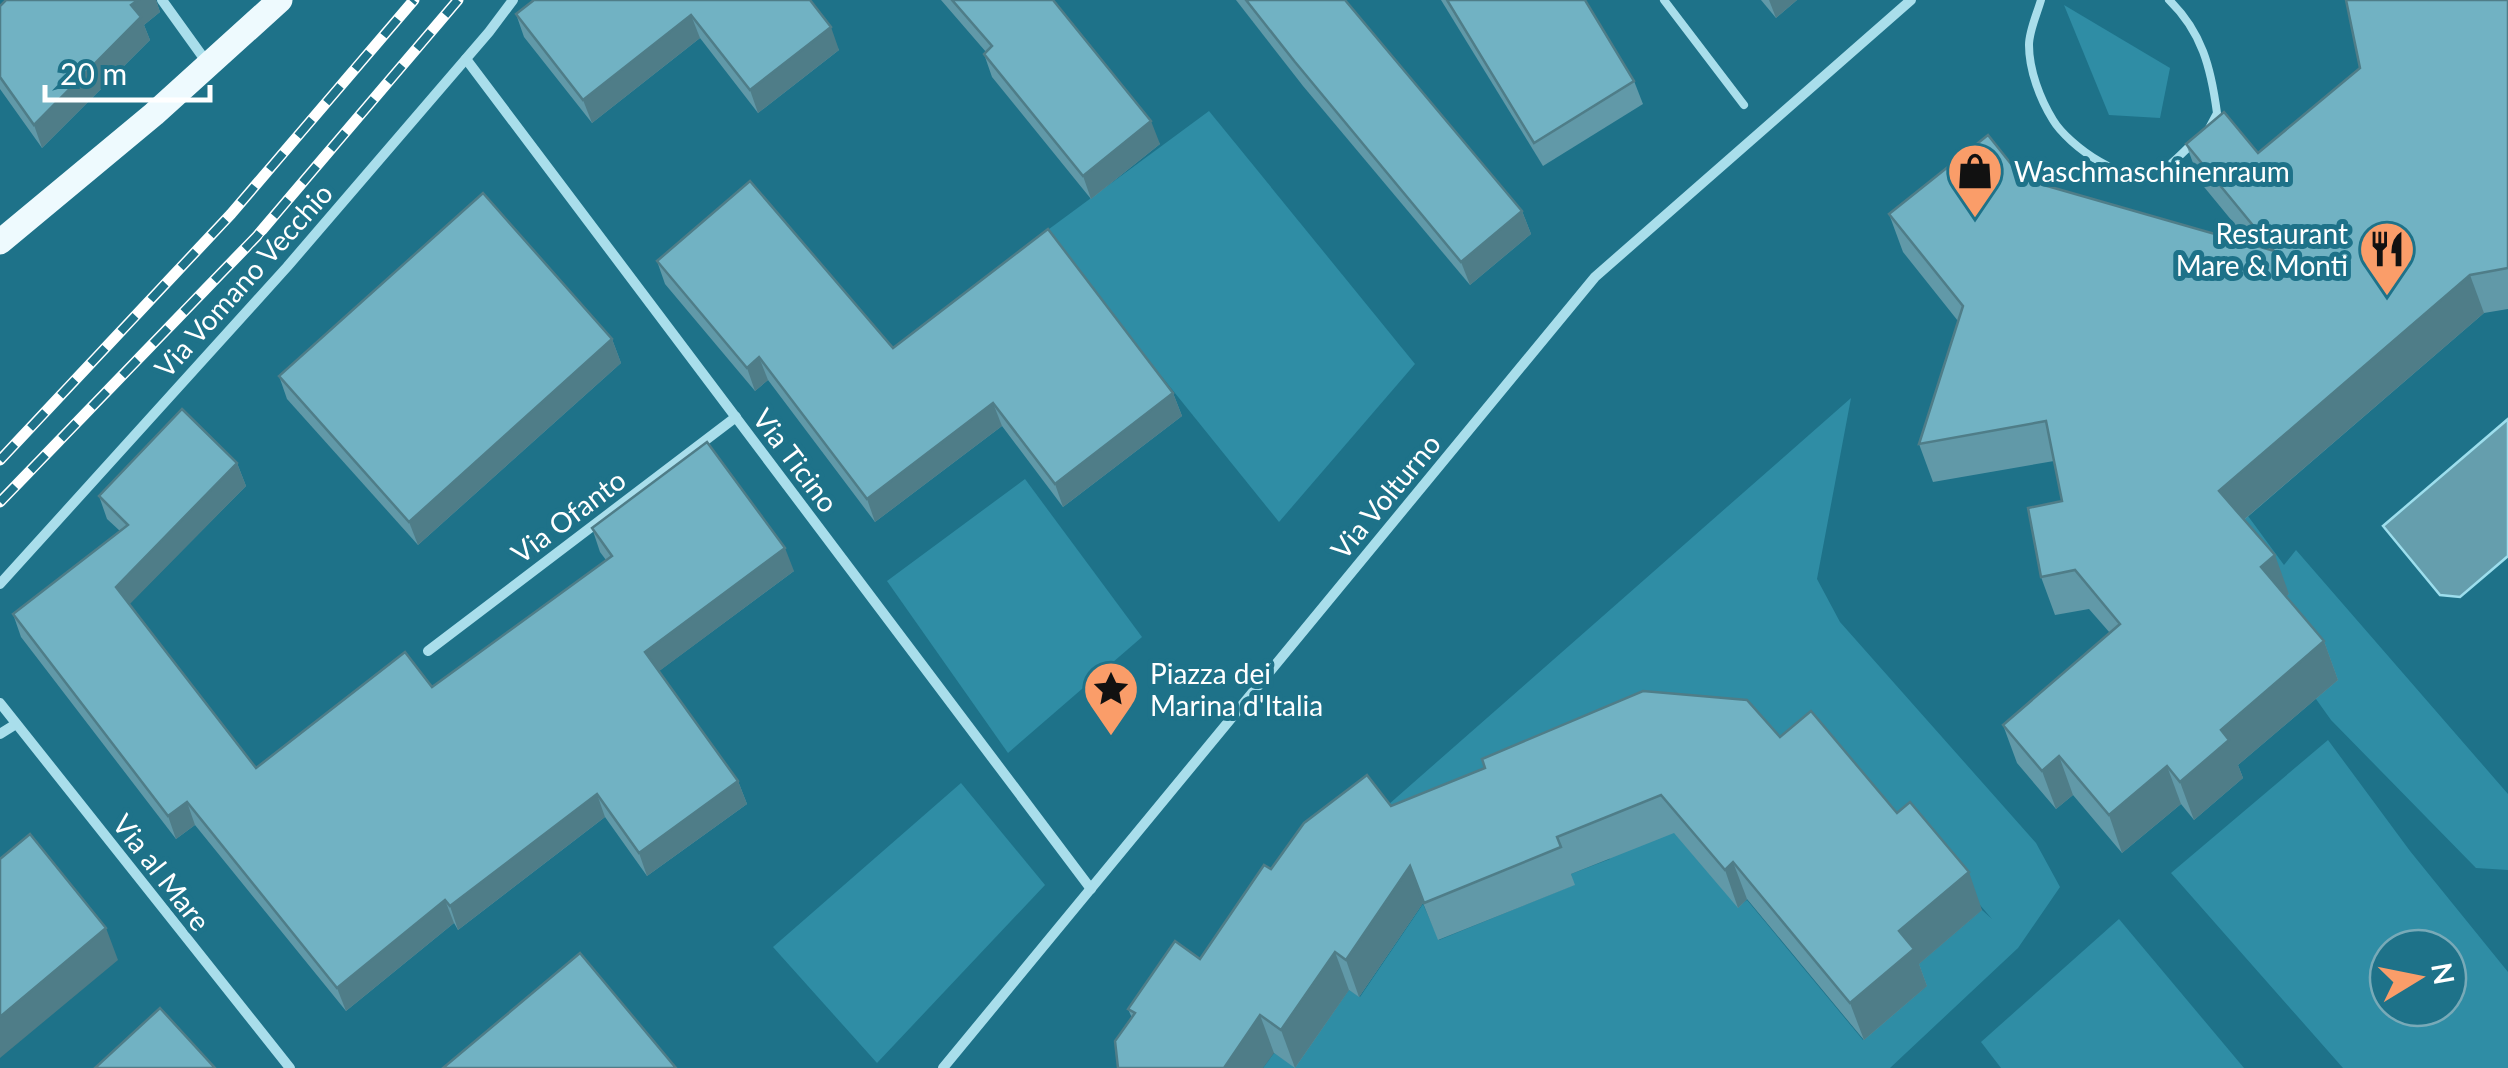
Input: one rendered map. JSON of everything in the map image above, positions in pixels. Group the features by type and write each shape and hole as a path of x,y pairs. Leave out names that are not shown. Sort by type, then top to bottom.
{"main road":[{"path":"0,242 154,114 280,0"}],"street":[{"path":"162,0 209,65"},
{"name":"Via Vomano Vecchio","path":"0,584 287,268 512,0"},
{"name":"Via Volturno","path":"943,1068 1596,277 1911,0"},
{"name":"Via Ticino","path":"466,59 1091,888"},
{"name":"Via Ofanto","path":"428,651 736,418"},
{"name":"Via al Mare","path":"0,703 290,1068"},
{"path":"0,734 16,724"}],"lane":[{"path":"1664,0 1744,105"},
{"path":"2041,0 2029,44 2036,83 2054,123 2082,150 2111,169 2135,176 2156,174 2206,132 2217,113 2206,55 2185,16 2168,0"}],"shaded area":[{"path":"2064,5 2170,68 2160,118 2109,115"},
{"path":"1209,111 1415,364 1279,522 1045,232"},
{"path":"1851,398 1817,579 1840,622 2036,843 2060,887 2018,948 1890,1068 1263,1068 1274,1053 1295,1067 1349,990 1360,997 1423,904 1439,940 1574,885 1571,874 1610,859 1578,780 1658,745 1732,749 1744,759 1667,824 1738,907 1747,900 1863,1040 1927,986 1913,969 1982,910 1992,919 1924,840 1874,882 1841,843 1878,811 1825,749 1794,775 1765,742 1759,746 1750,736 1657,729 1496,796 1499,806 1404,844 1380,812"},
{"path":"2508,419 2508,556 2460,597 2440,595 2383,526"},
{"path":"1025,479 1142,637 1008,753 887,581"},
{"path":"2248,516 2284,565 2296,550 2508,794 2508,870 2476,868 2331,720 2316,699 2233,529"},
{"path":"2328,740 2410,851 2508,972 2508,1068 2343,1068 2171,873"},
{"path":"961,783 1045,885 877,1063 773,947"},
{"path":"2119,919 2244,1068 2001,1068 1981,1042"}],"building":[{"path":"6,0 138,0 131,5 141,17 34,125 0,77 0,6"},
{"path":"534,0 810,0 831,27 750,90 691,15 583,100 516,14"},
{"path":"952,0 1053,0 1151,121 1083,176 984,54 992,46"},
{"path":"1246,0 1345,0 1522,211 1461,262"},
{"path":"1447,0 1585,0 1634,81 1534,143"},
{"path":"2346,0 2508,0 2508,268 2470,275 2219,491 2275,555 2261,567 2324,641 2221,730 2229,740 2180,782 2167,766 2109,815 2059,756 2042,771 2003,725 2120,624 2075,570 2041,577 2028,508 2062,501 2046,421 1919,444 1963,306 1889,214 1988,135 2023,179 2274,251 2186,144 2224,112 2258,153 2360,68"},
{"path":"750,181 893,348 1048,229 1173,393 1055,484 993,403 867,499 759,357 747,368 657,261"},
{"path":"483,193 612,339 409,522 279,376"},
{"path":"182,409 237,463 116,587 256,768 405,652 432,687 612,556 592,528 707,442 785,548 645,652 738,781 639,853 597,794 450,906 445,900 337,988 187,802 168,816 13,614 128,525 99,496"},
{"path":"1643,691 1747,700 1780,737 1811,711 1897,813 1910,802 1969,872 1899,931 1914,949 1850,1003 1733,862 1725,870 1661,795 1557,837 1561,847 1424,903 1410,866 1346,960 1335,952 1281,1030 1260,1015 1224,1068 1118,1068 1115,1041 1135,1013 1128,1009 1175,941 1200,959 1264,865 1271,869 1304,823 1367,775 1391,806 1485,768 1482,759"},
{"path":"30,834 106,928 0,1017 0,859"},
{"path":"580,953 676,1068 443,1068"},
{"path":"160,1008 215,1068 95,1068"}],"railway":[{"path":"0,460 231,214 414,0"},
{"path":"0,502 257,236 458,0"}],"place":[{"name":"Waschmaschinenraum","path":"1975,220"},
{"name":"Restaurant Mare & Monti","path":"2387,298"},
{"name":"Piazza dei Marina d'Italia","path":"1111,738"}]}
